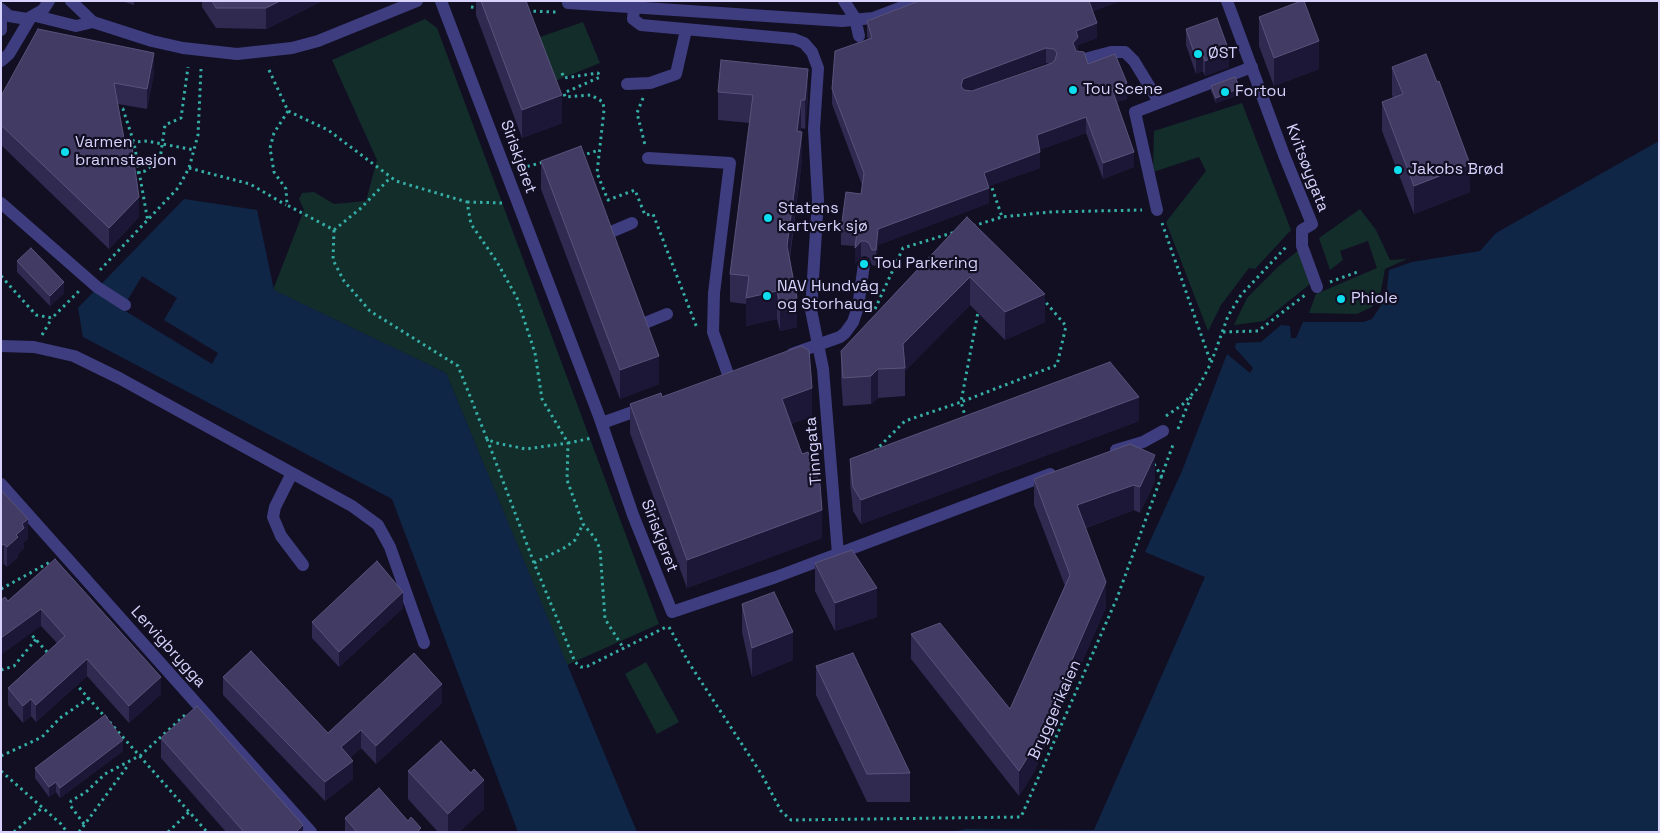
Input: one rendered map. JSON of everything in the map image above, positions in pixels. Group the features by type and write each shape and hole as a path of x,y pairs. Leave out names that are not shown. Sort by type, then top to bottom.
{"street":[{"path":"1,62 9,54 33,17 43,10 48,1"},
{"path":"71,1 94,22 152,41 183,48 237,54 292,48 318,41 417,1"},
{"name":"Siriskjeret","path":"441,1 602,423 661,588 670,610 675,613"},
{"path":"844,1 855,18 859,36"},
{"path":"568,3 816,21 842,21 855,18 873,18 894,6 918,1"},
{"name":"Kvitsøygata","path":"1227,1 1284,155 1312,224 1302,230 1302,246 1317,287"},
{"name":"Tinngata","path":"634,8 633,19 641,25 794,39 804,43 812,52 818,68 814,129 818,200 811,310 823,369 838,554"},
{"path":"1,30 1,9 18,18 33,17 76,26 94,22"},
{"path":"627,84 650,83 676,74 686,30"},
{"path":"1081,60 1111,52 1125,52 1134,61 1159,102"},
{"path":"1157,210 1135,112 1252,67"},
{"path":"648,158 730,162 714,293 713,332 729,377"},
{"path":"1,203 94,283 125,305"},
{"path":"611,232 632,223"},
{"path":"776,360 840,336 853,322 858,307 864,264"},
{"path":"645,323 667,314"},
{"path":"1,346 34,347 74,356 119,378 352,506 378,525 390,547 424,644"},
{"path":"602,423 653,404"},
{"path":"1104,454 1143,442 1162,431"},
{"path":"1143,442 1154,464"},
{"path":"675,613 1059,471"},
{"path":"292,473 274,507 273,517 281,536 303,566"},
{"name":"Lervigbrygga","path":"1,484 311,832"}],"path":[{"path":"523,11 558,12 568,3"},
{"path":"471,7 480,8"},
{"path":"138,173 145,171 160,159 165,125 181,118 188,67"},
{"path":"1,276 36,315 52,318 94,283 178,188 189,168 198,135 201,69"},
{"path":"269,70 288,111 328,130 396,181 466,202 498,204 516,199"},
{"path":"562,73 564,78 598,73 600,77 564,93 565,97 591,95 603,102 597,173 608,200 634,190 644,215 654,214 698,331 713,332"},
{"path":"648,158 637,112 650,83"},
{"path":"114,108 123,109 134,143 148,222"},
{"path":"287,205 286,189 274,172 270,148 274,133 288,111"},
{"path":"120,143 147,141 194,150"},
{"path":"576,158 599,150"},
{"path":"507,174 549,161"},
{"path":"189,168 250,184 334,230"},
{"path":"391,177 361,208 334,230 333,260 344,281 370,311 458,366 534,563 575,662 581,667 588,666 624,650 669,626 675,613"},
{"path":"989,180 1002,217"},
{"path":"466,202 472,224 498,262 516,298 535,353 542,400 568,443 568,480 583,524 600,549 604,618 624,650"},
{"path":"965,229 1002,217 1049,212 1157,210 1211,363"},
{"path":"974,226 980,232"},
{"path":"1178,431 1191,397 1211,363 1228,316 1241,295 1302,230"},
{"path":"875,310 902,248 956,231"},
{"path":"1223,332 1258,331 1317,287 1360,271"},
{"path":"874,453 905,421 961,402 1057,365 1066,326 1037,292"},
{"path":"969,428 961,402 978,312"},
{"path":"1162,431 1166,416 1191,397"},
{"path":"487,439 496,444 526,449 593,437 602,423"},
{"name":"Bryggerikaien","path":"669,626 689,663 762,775 781,811 791,820 1020,817 1117,598 1175,438"},
{"path":"1154,464 1162,478"},
{"path":"534,563 576,540 583,524"},
{"path":"1,589 64,554"},
{"path":"24,626 56,661"},
{"path":"1,670 14,666 36,639"},
{"path":"69,676 141,755 207,832"},
{"path":"1,756 42,737 60,718 89,698"},
{"path":"84,824 70,805 71,801 86,792 105,774 141,755 198,704"},
{"path":"79,832 130,762"},
{"path":"1,771 61,824 67,832"},
{"path":"14,832 42,808"},
{"path":"168,832 190,811"}],"green space":[{"path":"425,19 437,28 659,624 567,665 446,373 273,290 304,210 299,199 302,193 314,192 334,204 366,201 377,160 332,60"},
{"path":"583,22 600,63 555,81 537,38"},
{"path":"1242,103 1291,230 1255,269 1249,268 1221,305 1208,331 1166,222 1206,171 1199,157 1153,172 1154,131"},
{"path":"1360,209 1376,230 1390,260 1407,259 1385,269 1380,296 1372,307 1357,314 1309,313 1316,294 1377,268 1368,241 1340,251 1343,260 1330,270 1319,238"},
{"path":"1299,250 1315,280 1264,321 1234,325 1247,298 1280,265"},
{"path":"646,662 679,722 657,734 625,674"}],"water":[{"path":"1659,141 1659,832 951,832 966,829 1094,830 1205,577 1145,552 1182,471 1227,354 1250,373 1253,368 1235,348 1236,343 1261,342 1281,325 1290,326 1291,338 1296,338 1303,322 1364,322 1372,319 1386,298 1389,270 1412,262 1480,251 1496,233"},
{"path":"184,199 257,210 274,290 446,373 637,832 518,832 392,499 83,337 78,308"}],"pier":[{"path":"142,276 177,298 164,320 218,353 212,364 122,309"}],"building":[{"path":"212,1 280,1 266,8 216,8"},
{"path":"481,1 526,1 562,95 522,110"},
{"path":"919,1 1089,1 1097,23 1076,31 1078,37 1073,43 1076,51 1084,52 1088,64 1115,54 1127,83 1112,89 1134,152 1103,163 1086,117 1037,135 1040,152 984,173 989,188 878,229 876,250 872,250 869,243 865,241 861,241 855,248 857,231 841,229 846,192 861,194 864,173 832,89 835,51 872,38 867,21","holes":["1046,48 1054,49 1057,53 1052,63 972,91 964,90 961,86 963,79"]},
{"path":"1304,1 1319,41 1274,58 1259,17"},
{"path":"1217,18 1229,51 1205,61 1203,55 1196,58 1186,29"},
{"name":"Varmen brannstasjon","path":"38,29 154,53 147,89 114,83 124,139 132,148 139,197 109,228 1,125 1,96"},
{"path":"1426,54 1437,82 1439,81 1470,164 1414,186 1382,102 1403,94 1392,67"},
{"name":"Statens kartverk sjø","path":"721,60 808,69 805,100 801,100 797,131 802,132 787,246 797,298 780,303 777,291 746,298 749,276 730,274 753,95 718,92"},
{"path":"1235,77 1240,88 1216,98 1211,86"},
{"path":"581,146 659,356 620,370 541,161"},
{"path":"967,217 1045,294 1005,312 970,277 903,344 905,368 878,369 871,376 843,378 841,351"},
{"path":"31,248 64,282 50,296 17,261"},
{"path":"801,346 809,350 812,388 782,399 802,454 808,452 820,484 822,510 687,560 630,404 661,393 662,397"},
{"path":"1110,362 1139,397 861,500 853,487 850,459"},
{"path":"1130,444 1155,455 1140,487 1134,485 1077,505 1106,582 1034,747 1019,771 911,634 940,623 1010,709 1070,575 1034,479"},
{"path":"1,490 28,519 22,524 24,528 16,535 18,537 7,547 4,544 1,546"},
{"path":"852,550 877,588 835,603 815,563"},
{"path":"55,559 161,677 129,706 87,659 36,705 31,699 23,706 8,688 65,636 41,609 1,638 1,600 5,597 8,601"},
{"path":"377,561 403,592 339,652 312,622"},
{"path":"774,592 793,632 752,648 742,604"},
{"path":"251,651 328,733 414,653 442,684 376,746 361,730 341,747 353,761 325,782 223,677"},
{"path":"853,653 910,773 867,774 816,666"},
{"path":"197,706 303,825 296,832 244,832 161,738"},
{"path":"105,715 123,740 60,788 56,782 49,787 35,768"},
{"path":"441,741 471,773 474,769 484,780 448,814 408,771"},
{"path":"379,788 408,821 411,817 421,828 417,832 357,832 345,818"}],"place":[{"name":"ØST","path":"1198,54"},
{"name":"Tou Scene","path":"1073,90"},
{"name":"Fortou","path":"1225,92"},
{"name":"Varmen brannstasjon","path":"65,152"},
{"name":"Jakobs Brød","path":"1398,170"},
{"name":"Statens kartverk sjø","path":"768,218"},
{"name":"Tou Parkering","path":"864,264"},
{"name":"NAV Hundvåg og Storhaug","path":"767,296"},
{"name":"Phiole","path":"1341,299"}]}
